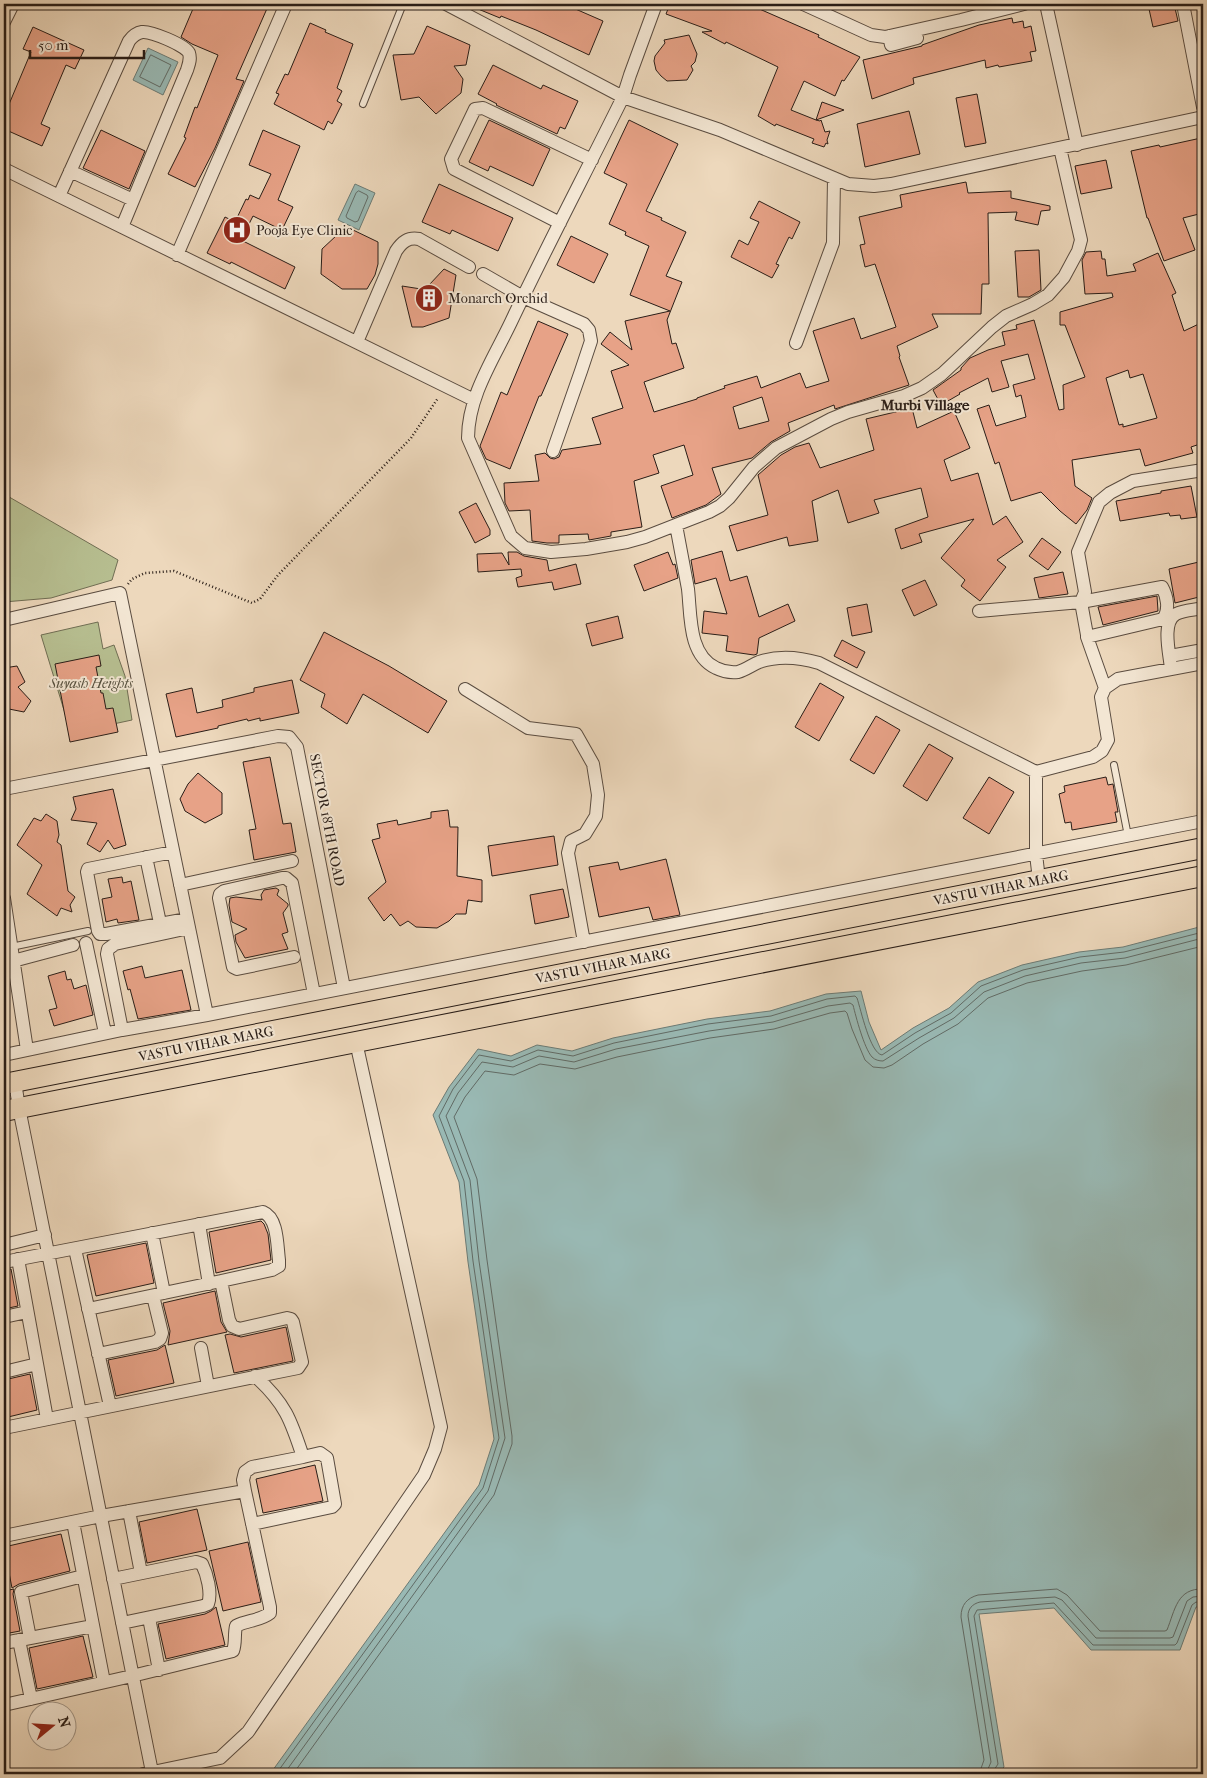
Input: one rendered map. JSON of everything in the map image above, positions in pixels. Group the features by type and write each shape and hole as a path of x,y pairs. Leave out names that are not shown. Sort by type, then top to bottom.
{"main road":[{"name":"VASTU VIHAR MARG","path":"10,1083 1203,848"},
{"name":"VASTU VIHAR MARG","path":"12,1110 1203,876"}],"street":[{"path":"4,20 13,4"},
{"path":"176,255 286,4"},
{"path":"446,4 623,97 720,130 848,184 874,186 891,184 1203,117"},
{"path":"655,4 623,97 474,400 468,424 468,438 512,536 525,548 551,552 586,549 627,542 709,512 729,498 754,466 776,448 848,412 904,396 922,388 942,374 1006,316 1048,296 1064,277 1078,251 1081,240 1060,148"},
{"path":"803,4 871,34 889,36 1024,4"},
{"path":"1046,4 1077,145"},
{"path":"1183,4 1203,106"},
{"path":"59,196 129,41 141,32 152,33 184,47 190,58 188,70 122,228"},
{"path":"560,223 454,169 451,159 475,109 483,108 592,160"},
{"path":"4,169 474,400"},
{"path":"70,171 133,200"},
{"path":"796,343 833,243 834,178"},
{"path":"357,342 396,251 407,240 412,238 419,239 469,267"},
{"path":"484,274 523,297 584,324 589,330 591,341 553,451"},
{"path":"1105,688 1087,637 1081,602 1085,592 1078,552 1099,502 1110,493 1132,481 1203,470"},
{"path":"676,525 693,635 706,664 723,671 738,672 760,662 780,658 798,657 819,663 1036,772 1093,757 1102,750 1108,740 1101,697 1105,688 1118,679 1203,664"},
{"path":"979,611 1081,602 1162,587 1167,595 1166,615 1163,619 1087,637"},
{"path":"4,620 120,593 207,1015"},
{"path":"1171,669 1166,635 1170,620 1176,614 1203,608"},
{"path":"1170,656 1203,650"},
{"path":"465,690 528,728 576,734 593,764 598,795 596,816 586,834 571,841 568,853 584,942"},
{"name":"SECTOR 18TH ROAD","path":"4,789 278,736 289,737 297,747 344,988"},
{"path":"1036,772 1036,854 1039,880"},
{"path":"4,1055 105,1033 207,1015 1203,821"},
{"path":"173,852 88,869 98,931 100,934 106,934 160,924 188,923"},
{"path":"146,857 160,924"},
{"path":"180,886 292,861"},
{"path":"294,957 237,969 233,967 219,898 220,894 224,891 282,878 290,879 314,994"},
{"path":"4,898 27,1050"},
{"path":"122,1030 107,954 108,949 115,944 188,923"},
{"path":"13,961 83,939 105,1033"},
{"path":"10,1083 12,1110 45,1235 101,1516 132,1676 147,1773 220,1758 248,1732 424,1476 435,1449 441,1427 356,1042"},
{"path":"4,1262 263,1212 269,1214 273,1220 280,1260 278,1266 272,1270 88,1309"},
{"path":"4,1428 298,1368 301,1365 294,1322 287,1318 239,1329 232,1326 215,1282 199,1224"},
{"path":"98,1354 155,1342 160,1339 162,1333 152,1233"},
{"path":"4,1245 45,1235"},
{"path":"75,1249 110,1406"},
{"path":"18,1259 47,1419"},
{"path":"4,1317 27,1312"},
{"path":"201,1348 208,1386"},
{"path":"4,1372 37,1364"},
{"path":"255,1376 271,1390 290,1418 303,1457"},
{"path":"4,1705 159,1670 233,1651 236,1626 243,1622 265,1618 270,1613 243,1480 245,1472 252,1468 320,1453 327,1458 335,1504 332,1507 252,1524"},
{"path":"4,1536 101,1516 245,1491"},
{"path":"129,1511 141,1573"},
{"path":"73,1522 104,1682"},
{"path":"113,1579 196,1562 202,1564 204,1569 210,1598 208,1604 203,1606 122,1623"},
{"path":"31,1699 22,1592 83,1576"},
{"path":"149,1618 159,1670"},
{"path":"4,1644 93,1626"}],"lane":[{"path":"363,104 403,4"},
{"path":"1114,765 1128,836"},
{"path":"11,947 83,939"}],"path":[{"path":"120,593 132,579 144,573 174,571 252,603 260,599 278,575 411,438 446,386"}],"green space":[{"path":"4,494 118,560 112,580 51,598 4,602"},
{"name":"Suyash Heights","path":"98,622 103,649 114,645 125,676 132,720 71,733 41,635"}],"water":[{"path":"148,48 178,62 163,95 133,80"},
{"path":"355,184 375,193 359,230 338,220"},
{"path":"1203,926 1203,1607 1196,1607 1180,1650 1091,1650 1054,1608 979,1614 1004,1767 997,1774 270,1774 479,1485 494,1439 468,1262 459,1182 433,1115 449,1087 478,1049 511,1056 537,1045 572,1051 613,1038 707,1019 770,1011 826,994 861,991 869,1022 881,1050 913,1028 949,1008 978,982 1022,965 1079,952 1123,947"}],"building":[{"path":"195,4 269,4 236,79 244,81 215,148 195,187 168,174 186,138 184,137 195,107 197,108 218,55 181,37"},
{"path":"466,4 564,4 603,21 589,55 536,30"},
{"path":"670,4 748,4 819,35 818,37 860,57 844,81 842,80 835,96 804,81 791,110 816,120 821,120 825,132 830,131 827,140 828,144 826,143 824,147 812,143 814,139 776,124 775,126 758,116 778,67 702,32 712,31 666,14"},
{"path":"1151,4 1174,4 1178,21 1153,27 1149,9 1152,9"},
{"path":"1012,18 1013,23 1023,21 1024,28 1031,26 1036,51 1030,52 1032,61 986,68 985,60 913,78 914,84 872,99 863,60 922,46 979,25"},
{"path":"310,23 326,30 325,32 353,44 337,88 342,91 337,101 342,104 332,124 328,121 324,130 274,104 279,94 276,93 285,74 288,75"},
{"path":"427,26 470,45 466,65 454,66 463,79 461,93 436,114 419,97 401,100 393,55 414,54"},
{"path":"33,27 84,50 75,69 66,65 41,124 50,128 42,146 4,129 4,107 7,109 31,52 23,49"},
{"path":"689,35 697,54 695,62 691,66 693,70 687,80 667,81 656,70 655,56 665,43 664,40"},
{"path":"493,65 541,89 543,85 578,101 565,129 560,127 557,134 496,105 478,94"},
{"path":"977,94 986,143 965,147 956,98"},
{"path":"822,102 844,110 816,120"},
{"path":"909,111 920,154 865,167 857,124"},
{"path":"489,120 550,149 533,186 490,166 488,171 469,162"},
{"path":"629,120 678,144 646,211 686,232 666,276 682,282 667,320 672,344 676,343 684,368 644,382 654,412 697,399 725,388 724,386 757,376 761,388 800,373 806,388 829,381 813,331 854,318 861,339 896,327 875,264 865,267 860,245 865,244 859,217 902,207 900,195 966,182 968,193 1011,191 1011,198 1050,206 1050,210 1041,211 1038,225 1015,220 1017,212 988,213 989,284 982,284 981,314 932,314 938,327 897,346 909,385 835,409 834,405 788,423 790,431 771,442 752,458 712,468 721,494 706,505 672,518 661,486 693,475 684,445 653,455 659,473 634,481 642,527 611,532 611,536 589,540 588,534 559,535 559,543 532,541 530,510 509,511 505,503 504,483 539,481 535,455 545,453 554,459 559,457 562,450 601,444 592,418 623,408 611,371 629,365 601,344 610,332 632,350 625,321 670,311 630,295 649,246 625,235 626,232 609,224 627,184 604,173","holes":["762,397 769,421 739,429 733,407"]},
{"path":"101,130 145,151 129,189 83,168"},
{"path":"263,130 300,146 278,200 293,207 282,230 253,216 241,240 295,267 285,289 231,262 230,264 207,253 225,217 235,222 246,199 248,200 250,195 259,199 271,174 249,165"},
{"path":"1201,138 1203,147 1203,213 1183,218 1195,250 1164,261 1147,218 1131,151"},
{"path":"1106,160 1112,188 1081,194 1075,166"},
{"path":"439,184 513,218 498,251 452,230 450,234 422,222"},
{"path":"759,201 800,222 792,239 789,237 776,264 779,265 772,278 731,257 739,240 748,245 759,222 750,218"},
{"path":"351,229 378,242 378,264 375,275 367,289 342,289 321,274 322,249 337,235"},
{"path":"571,236 608,254 594,283 557,265"},
{"path":"1039,250 1041,290 1029,297 1018,297 1015,251"},
{"path":"1101,251 1102,259 1105,259 1107,276 1136,271 1133,264 1158,253 1176,293 1172,295 1184,331 1203,322 1203,443 1191,447 1193,453 1145,466 1140,449 1072,460 1075,486 1092,498 1087,510 1076,524 1041,492 1011,501 999,462 995,464 977,409 989,405 996,426 1026,417 1021,395 1016,397 1013,385 1035,379 1028,354 1001,361 1009,387 992,392 988,378 941,405 933,390 961,370 970,358 1005,345 1002,332 1017,329 1016,325 1034,320 1059,410 1064,409 1063,385 1085,377 1065,325 1060,325 1060,312 1113,297 1112,293 1085,294 1082,260 1086,252","holes":["1128,370 1130,378 1143,374 1157,418 1123,427 1123,424 1119,425 1106,378"]},
{"name":"Monarch Orchid","path":"444,269 456,275 449,318 423,327 412,327 402,286 421,289 429,285"},
{"path":"538,321 568,334 541,396 539,396 510,469 486,459 480,446 501,392 507,395"},
{"path":"912,408 917,428 954,411 970,448 944,460 951,481 978,473 993,525 1006,516 1023,542 997,560 1006,567 980,601 961,586 965,580 941,558 974,519 919,534 922,542 901,549 895,529 928,517 921,488 874,500 879,513 848,523 838,490 812,501 818,541 789,546 787,537 737,551 729,526 768,515 758,475 781,455 795,447 809,443 820,468 874,450 866,419"},
{"path":"1191,486 1197,517 1181,519 1180,515 1170,516 1169,513 1120,521 1116,501"},
{"path":"476,503 490,530 490,535 475,543 459,512"},
{"path":"1042,538 1061,552 1048,570 1029,556"},
{"path":"722,551 730,581 747,576 759,617 788,604 795,621 759,638 757,654 754,655 726,651 728,636 702,633 704,611 727,614 716,578 695,584 691,560"},
{"path":"508,552 517,552 524,556 547,560 549,571 576,564 581,584 554,590 552,582 518,587 516,578 522,576 521,569 478,572 477,554 502,553 509,565"},
{"path":"668,552 673,565 675,564 678,578 644,591 634,565"},
{"path":"1203,561 1203,596 1175,603 1169,569"},
{"path":"1063,572 1068,594 1039,598 1034,578"},
{"path":"925,580 937,605 914,616 902,590"},
{"path":"1157,596 1158,611 1103,625 1098,607"},
{"path":"867,604 872,632 852,636 847,608"},
{"path":"618,616 623,638 592,646 586,624"},
{"path":"324,632 389,666 447,701 428,733 363,694 347,724 321,707 325,694 300,680"},
{"path":"842,640 865,652 857,668 834,656"},
{"name":"Suyash Heights","path":"99,655 101,666 96,667 101,693 103,693 106,709 113,708 118,732 70,742 55,664"},
{"path":"17,666 25,682 18,687 31,701 24,712 4,708 4,668"},
{"path":"292,680 299,713 260,721 260,718 248,721 247,719 218,726 218,728 176,737 166,694 192,688 197,713 223,707 222,700 254,692 254,688"},
{"path":"820,683 844,697 819,741 795,727"},
{"path":"876,716 900,730 874,774 850,760"},
{"path":"929,744 953,758 927,801 903,786"},
{"path":"270,757 283,824 291,823 296,852 254,860 249,830 256,829 243,762"},
{"path":"198,773 222,793 222,814 205,823 185,811 180,799 188,784"},
{"path":"989,777 1014,792 989,834 963,818"},
{"path":"1106,777 1108,785 1113,784 1118,812 1115,812 1117,822 1072,830 1071,822 1065,823 1059,794 1065,792 1064,786"},
{"path":"113,789 126,845 114,849 108,840 100,852 87,844 97,823 71,820 76,809 73,797"},
{"path":"448,810 450,827 458,827 457,876 482,880 482,902 468,900 466,914 456,914 437,928 416,927 408,921 400,926 391,914 384,921 368,898 386,882 372,840 380,838 377,824 397,820 398,825 431,818 431,812"},
{"path":"46,814 57,821 59,835 57,842 61,845 68,891 75,897 70,905 72,912 61,908 57,916 27,894 42,865 17,845 34,818 41,821"},
{"path":"554,836 558,865 492,876 488,846"},
{"path":"666,859 680,915 653,920 649,907 599,917 589,867 618,862 620,870"},
{"path":"122,877 123,883 131,881 139,920 118,923 117,919 106,922 102,899 112,897 108,879"},
{"path":"276,888 279,890 277,895 288,904 283,913 288,932 282,934 288,949 245,958 236,942 235,935 247,929 232,922 229,905 230,898 262,900 261,895 264,890"},
{"path":"563,889 569,917 535,924 530,895"},
{"path":"142,966 145,978 182,970 191,1010 138,1019 123,971"},
{"path":"65,971 67,980 71,979 74,989 86,985 93,1015 54,1026 49,1010 57,1008 48,976"},
{"path":"261,1221 268,1234 271,1260 216,1273 209,1232"},
{"path":"146,1243 154,1283 96,1296 87,1255"},
{"path":"11,1269 18,1306 4,1309 4,1270"},
{"path":"215,1291 221,1322 227,1332 168,1345 170,1331 163,1303"},
{"path":"286,1327 293,1361 234,1373 225,1335 230,1334 241,1337"},
{"path":"165,1345 174,1383 116,1396 108,1360 157,1350"},
{"path":"30,1374 37,1410 4,1418 4,1380"},
{"path":"315,1465 323,1501 263,1513 256,1479"},
{"path":"197,1509 207,1550 147,1563 139,1522"},
{"path":"61,1534 70,1571 19,1584 12,1588 4,1547"},
{"path":"248,1542 261,1602 223,1611 209,1551"},
{"path":"14,1589 13,1594 20,1631 4,1634 4,1591"},
{"path":"216,1607 225,1645 166,1659 158,1624 205,1614"},
{"path":"83,1636 93,1677 37,1689 29,1648"}],"place":[{"name":"Pooja Eye Clinic","path":"237,230"},
{"name":"Monarch Orchid","path":"429,298"}],"district":[{"name":"Murbi Village","path":"925,405"}]}
